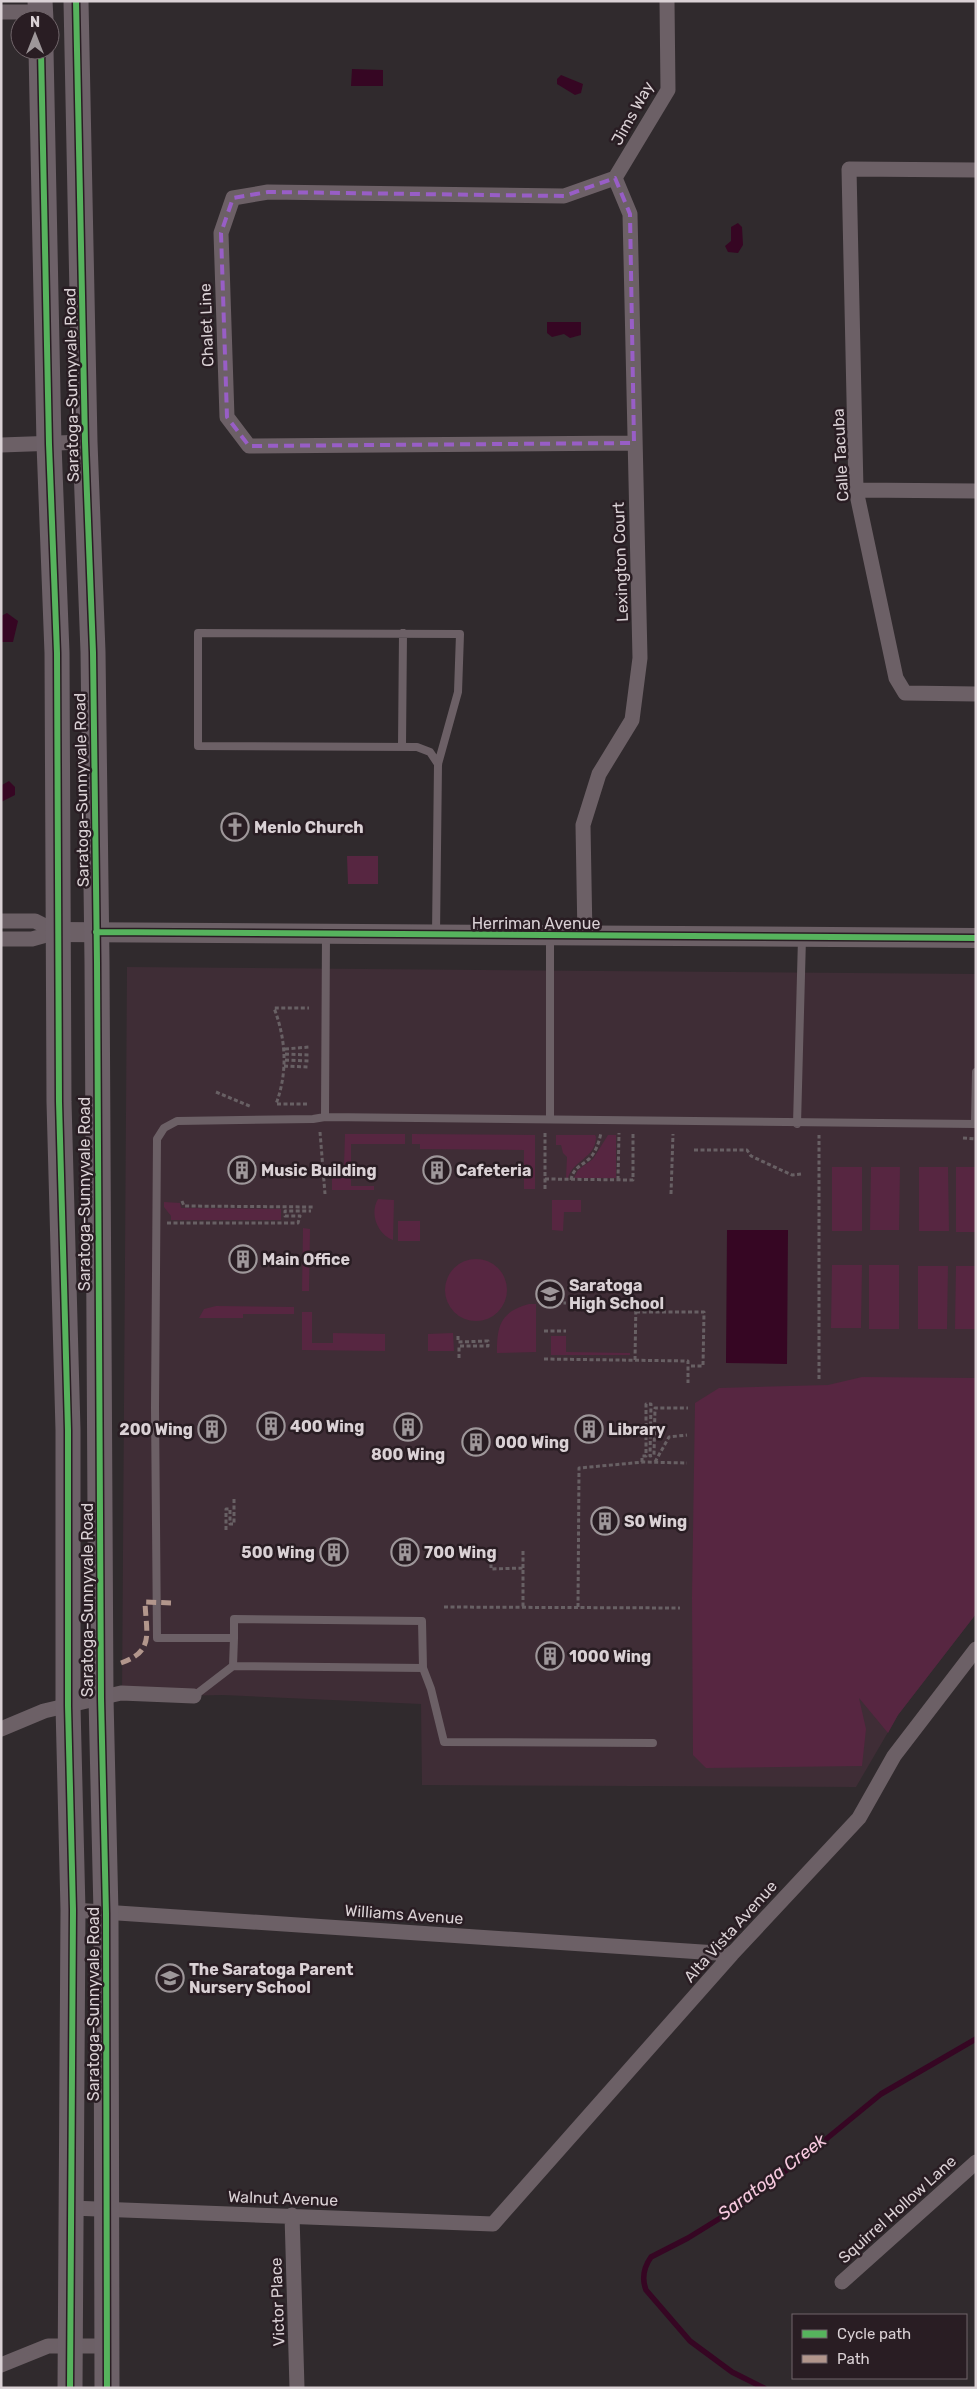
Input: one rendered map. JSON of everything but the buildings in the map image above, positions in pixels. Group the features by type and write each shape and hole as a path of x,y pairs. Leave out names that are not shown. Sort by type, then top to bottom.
{"main road":[{"name":"Saratoga-Sunnyvale Road","path":"76,1 85,442 93,652 101,1698 106,1913 108,2388"},
{"name":"Saratoga-Sunnyvale Road","path":"41,60 49,444 57,653 58,932 68,1430 68,1706 73,1910 70,2388"}],"street":[{"name":"Jims Way","path":"615,178 668,90 667,1"},
{"name":"Calle Tacuba","path":"976,170 849,169 856,490 896,678 905,692 976,694"},
{"name":"Chalet Line","path":"615,178 564,196 268,192 233,198 221,233 227,416 249,446 634,443"},
{"name":"Lexington Court","path":"585,937 584,825 599,774 632,720 640,658 630,214 615,178"},
{"path":"1,445 85,442"},
{"path":"856,490 976,491"},
{"path":"1,921 34,921 58,932"},
{"path":"1,939 32,939 58,932"},
{"name":"Herriman Avenue","path":"58,932 585,937 976,938"},
{"name":"Alta Vista Avenue","path":"493,2224 732,1954 859,1818 894,1756 976,1649"},
{"path":"1,1729 44,1711 128,1692 194,1696"},
{"name":"Williams Avenue","path":"73,1910 732,1954"},
{"name":"Squirrel Hollow Lane","path":"842,2282 976,2162"},
{"name":"Walnut Avenue","path":"71,2208 493,2224"},
{"name":"Victor Place","path":"292,2215 297,2388"},
{"path":"1,2365 48,2346 69,2344 108,2346"}],"lane":[{"path":"436,936 438,764 458,692 460,634 198,633 198,746 417,747 430,752 438,764"},
{"path":"402,746 403,633"},
{"path":"326,934 326,1117"},
{"path":"550,936 550,1119"},
{"path":"797,1124 802,938"},
{"path":"234,1638 157,1638 155,1418 157,1139 164,1128 177,1121 313,1120 326,1117 797,1124 975,1124 976,1072"},
{"path":"233,1666 234,1619 422,1621 423,1668 431,1689 444,1742 653,1743"},
{"path":"194,1696 233,1666 423,1668"}],"path":[{"path":"307,1104 276,1104 285,1054 281,1025 274,1008 309,1008"},
{"path":"284,1050 309,1047"},
{"path":"285,1054 309,1054"},
{"path":"284,1060 309,1061"},
{"path":"284,1066 309,1067"},
{"path":"216,1092 258,1109"},
{"path":"320,1132 326,1194"},
{"path":"545,1132 545,1188"},
{"path":"571,1180 573,1172 590,1158 598,1146 601,1133"},
{"path":"618,1133 618,1180"},
{"path":"545,1179 633,1180 634,1133"},
{"path":"671,1194 673,1134"},
{"path":"819,1379 820,1135"},
{"path":"694,1150 747,1150 752,1156 792,1175 802,1174"},
{"path":"182,1201 184,1206 314,1207"},
{"path":"156,1223 298,1223 300,1216 285,1216 285,1211 311,1211"},
{"path":"635,1360 636,1299"},
{"path":"544,1303 566,1303"},
{"path":"636,1312 704,1312 703,1366 688,1366"},
{"path":"544,1330 566,1330"},
{"path":"458,1336 458,1342 488,1341 488,1346 459,1346 459,1358"},
{"path":"544,1359 688,1361 688,1383"},
{"path":"642,1462 642,1456 646,1456 646,1404 651,1404 650,1456 654,1455 655,1408 688,1408"},
{"path":"655,1462 669,1437 687,1435"},
{"path":"578,1607 579,1468 642,1462 686,1463"},
{"path":"226,1530 226,1509 230,1509 230,1524 234,1524 234,1499"},
{"path":"491,1550 491,1569 523,1568"},
{"path":"523,1550 523,1607"},
{"path":"444,1606 680,1608"}],"highlighted area":[{"path":"615,178 630,214 634,443 249,446 227,417 221,233 233,198 268,192 564,196"}],"shaded area":[{"path":"352,69 383,70 383,86 351,86"},
{"path":"561,75 583,84 581,93 575,95 557,84 557,79"},
{"path":"738,223 742,227 743,245 738,253 728,252 725,246 731,241 731,227"},
{"path":"547,322 581,322 581,335 570,338 564,334 552,337 547,333"},
{"path":"7,613 18,621 13,642 2,642 1,639 1,616"},
{"path":"9,781 15,787 15,795 1,802 2,785"},
{"path":"347,856 378,856 378,884 348,884"},
{"name":"Saratoga High School","path":"127,967 976,974 976,1614 898,1715 856,1787 422,1785 421,1704 223,1695 122,1697"},
{"path":"345,1134 405,1134 405,1144 351,1144 351,1167 344,1167"},
{"path":"412,1134 535,1135 535,1189 524,1189 524,1150 420,1149 420,1144 412,1144"},
{"path":"556,1135 595,1135 596,1137 592,1150 574,1167 568,1178 566,1178 567,1157 563,1153 561,1145 556,1145"},
{"path":"608,1135 616,1135 616,1178 574,1178 578,1170 593,1159"},
{"path":"832,1167 862,1167 862,1231 832,1231"},
{"path":"871,1167 900,1167 899,1230 870,1230"},
{"path":"919,1167 948,1167 949,1231 919,1231"},
{"path":"956,1167 976,1167 976,1232 956,1232"},
{"path":"332,1174 351,1174 351,1186 374,1186 374,1190 332,1190"},
{"path":"378,1199 394,1200 393,1240 383,1234 376,1223 374,1211"},
{"path":"552,1200 581,1200 581,1212 564,1212 563,1231 552,1230"},
{"path":"164,1202 180,1203 181,1208 281,1209 281,1220 171,1220 171,1216 164,1207"},
{"path":"398,1221 420,1221 420,1241 398,1241"},
{"path":"303,1228 310,1229 309,1291 302,1291"},
{"path":"727,1230 788,1230 787,1364 726,1363"},
{"path":"476,1259 488,1261 498,1268 505,1278 507,1290 505,1302 498,1312 488,1319 476,1321 464,1319 454,1312 447,1302 445,1290 447,1278 454,1268 464,1261"},
{"path":"832,1265 862,1265 861,1328 831,1328"},
{"path":"869,1265 899,1265 899,1329 869,1329"},
{"path":"918,1266 948,1266 947,1329 918,1329"},
{"path":"956,1266 976,1266 976,1329 955,1329"},
{"path":"529,1304 536,1304 536,1352 497,1353 499,1328 502,1321 512,1311"},
{"path":"216,1306 294,1307 294,1314 243,1314 243,1318 199,1318 204,1309"},
{"path":"302,1312 312,1312 312,1343 333,1343 333,1333 385,1334 385,1351 302,1350"},
{"path":"453,1333 454,1351 428,1351 428,1334"},
{"path":"551,1336 566,1336 566,1352 630,1353 630,1355 551,1355"},
{"path":"862,1377 976,1378 976,1614 898,1715 888,1733 859,1698 866,1729 862,1766 706,1768 693,1755 692,1598 695,1403 719,1388 828,1385"}],"waterway":[{"name":"Saratoga Creek","path":"764,2388 732,2372 690,2341 646,2290 644,2285 645,2268 651,2257 688,2238 735,2209 808,2154 881,2094 976,2039"}],"marked path":[{"path":"121,1663 132,1658 144,1647 147,1632 145,1602 171,1603"}],"cycle path":[{"path":"76,1 85,442 93,652 97,962 101,1698 106,1913 107,2388"},
{"path":"41,60 49,444 57,653 59,1102 68,1430 68,1706 73,1910 70,2388"},
{"path":"96,932 976,938"}],"place":[{"name":"Menlo Church","path":"235,827"},
{"name":"Music Building","path":"242,1170"},
{"name":"Cafeteria","path":"437,1170"},
{"name":"Main Office","path":"243,1259"},
{"name":"Saratoga High School","path":"550,1294"},
{"name":"400 Wing","path":"271,1426"},
{"name":"800 Wing","path":"408,1427"},
{"name":"200 Wing","path":"212,1429"},
{"name":"Library","path":"589,1429"},
{"name":"000 Wing","path":"476,1442"},
{"name":"S0 Wing","path":"605,1521"},
{"name":"500 Wing","path":"334,1552"},
{"name":"700 Wing","path":"405,1552"},
{"name":"1000 Wing","path":"550,1656"},
{"name":"The Saratoga Parent Nursery School","path":"170,1978"}]}
